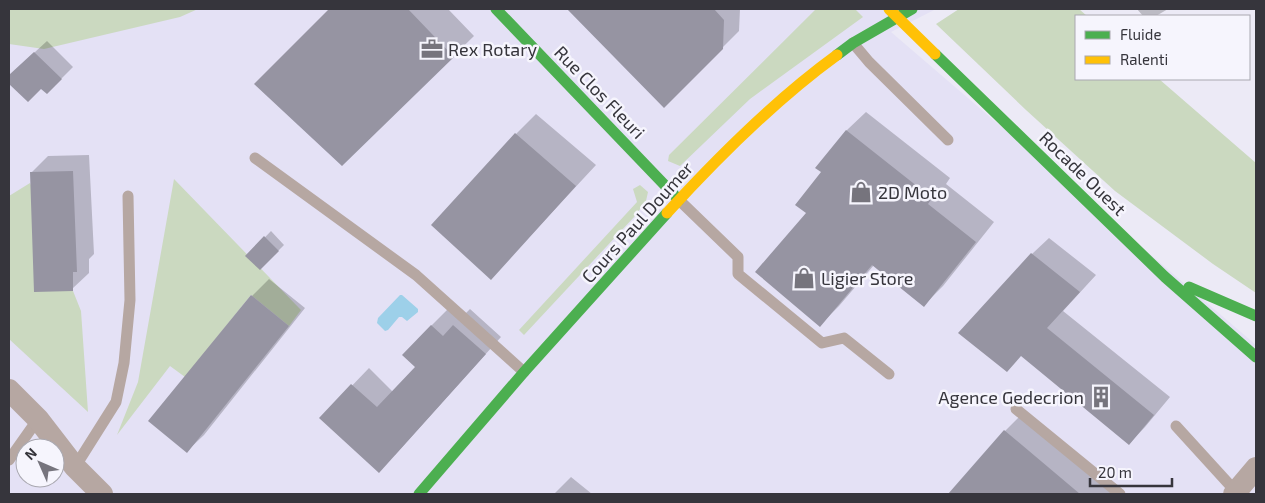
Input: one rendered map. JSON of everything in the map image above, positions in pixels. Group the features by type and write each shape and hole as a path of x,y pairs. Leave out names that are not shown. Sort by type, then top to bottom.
{"street":[{"name":"Rue Clos Fleuri","path":"496,9 679,200"},
{"name":"Rocade Ouest","path":"889,9 1165,277 1256,357"},
{"name":"Cours Paul Doumer","path":"419,494 524,372 719,158 804,79 853,43 912,9"},
{"path":"1165,277 1256,316"},
{"path":"9,390 38,419 75,467 102,494"},
{"path":"1236,494 1256,468"}],"lane":[{"path":"853,43 869,62 948,140"},
{"path":"255,158 416,275 524,372"},
{"path":"75,467 116,402 124,363 130,300 128,196"},
{"path":"679,200 738,257 738,274 822,343 844,338 889,374"},
{"path":"1016,409 1120,494"},
{"path":"9,460 38,419"},
{"path":"1176,426 1236,494"}],"shaded area":[{"path":"9,9 936,9 891,32 1256,345 1256,494 9,494"}],"green space":[{"path":"9,9 198,9 180,17 44,49 9,44"},
{"path":"816,9 855,9 863,17 750,99 680,166 668,161 669,155"},
{"path":"959,9 1079,9 1086,15 1075,15 1075,80 1160,80 1256,163 1256,293 1213,264 1115,191 936,24"},
{"path":"174,179 301,310 289,326 251,295 185,377 170,366 117,435 138,382"},
{"path":"30,183 81,311 88,412 9,339 9,196"},
{"path":"640,185 648,192 646,201 635,216 524,335 519,330 637,202 633,189"}],"water":[{"path":"400,295 418,309 418,312 407,321 399,317 385,331 377,323 378,318"}],"building":[{"path":"329,9 408,9 454,57 342,166 254,84"},
{"path":"567,9 714,9 724,20 723,49 664,108"},
{"path":"34,52 62,79 47,94 41,89 28,102 9,84 9,75"},
{"path":"846,130 932,198 928,204 976,242 924,307 872,265 820,327 755,272 806,213 795,205 821,172 815,168"},
{"path":"515,133 576,186 491,280 431,225"},
{"path":"73,171 77,272 73,272 73,291 34,292 30,172"},
{"path":"264,236 279,251 260,270 245,256"},
{"path":"1031,253 1080,292 1047,328 1154,415 1129,445 1021,356 1007,372 958,333"},
{"path":"251,295 289,326 187,453 148,421"},
{"path":"431,325 443,336 453,325 486,354 379,473 319,418 351,384 377,407 415,367 402,355"},
{"path":"1004,430 1080,494 948,494"}],"traffic: fast":[{"path":"496,9 679,200"},
{"path":"837,55 853,43 912,9"},
{"path":"935,54 1165,277 1256,357"},
{"path":"419,494 524,372 667,213"},
{"path":"1189,287 1256,316"}],"traffic: slow":[{"path":"889,9 935,54"},
{"path":"667,213 748,130 814,72 837,55"}],"place":[{"name":"Rex Rotary","path":"432,49"},
{"name":"2D Moto","path":"861,192"},
{"name":"Ligier Store","path":"804,278"},
{"name":"Agence Gedecrion","path":"1101,397"}]}
